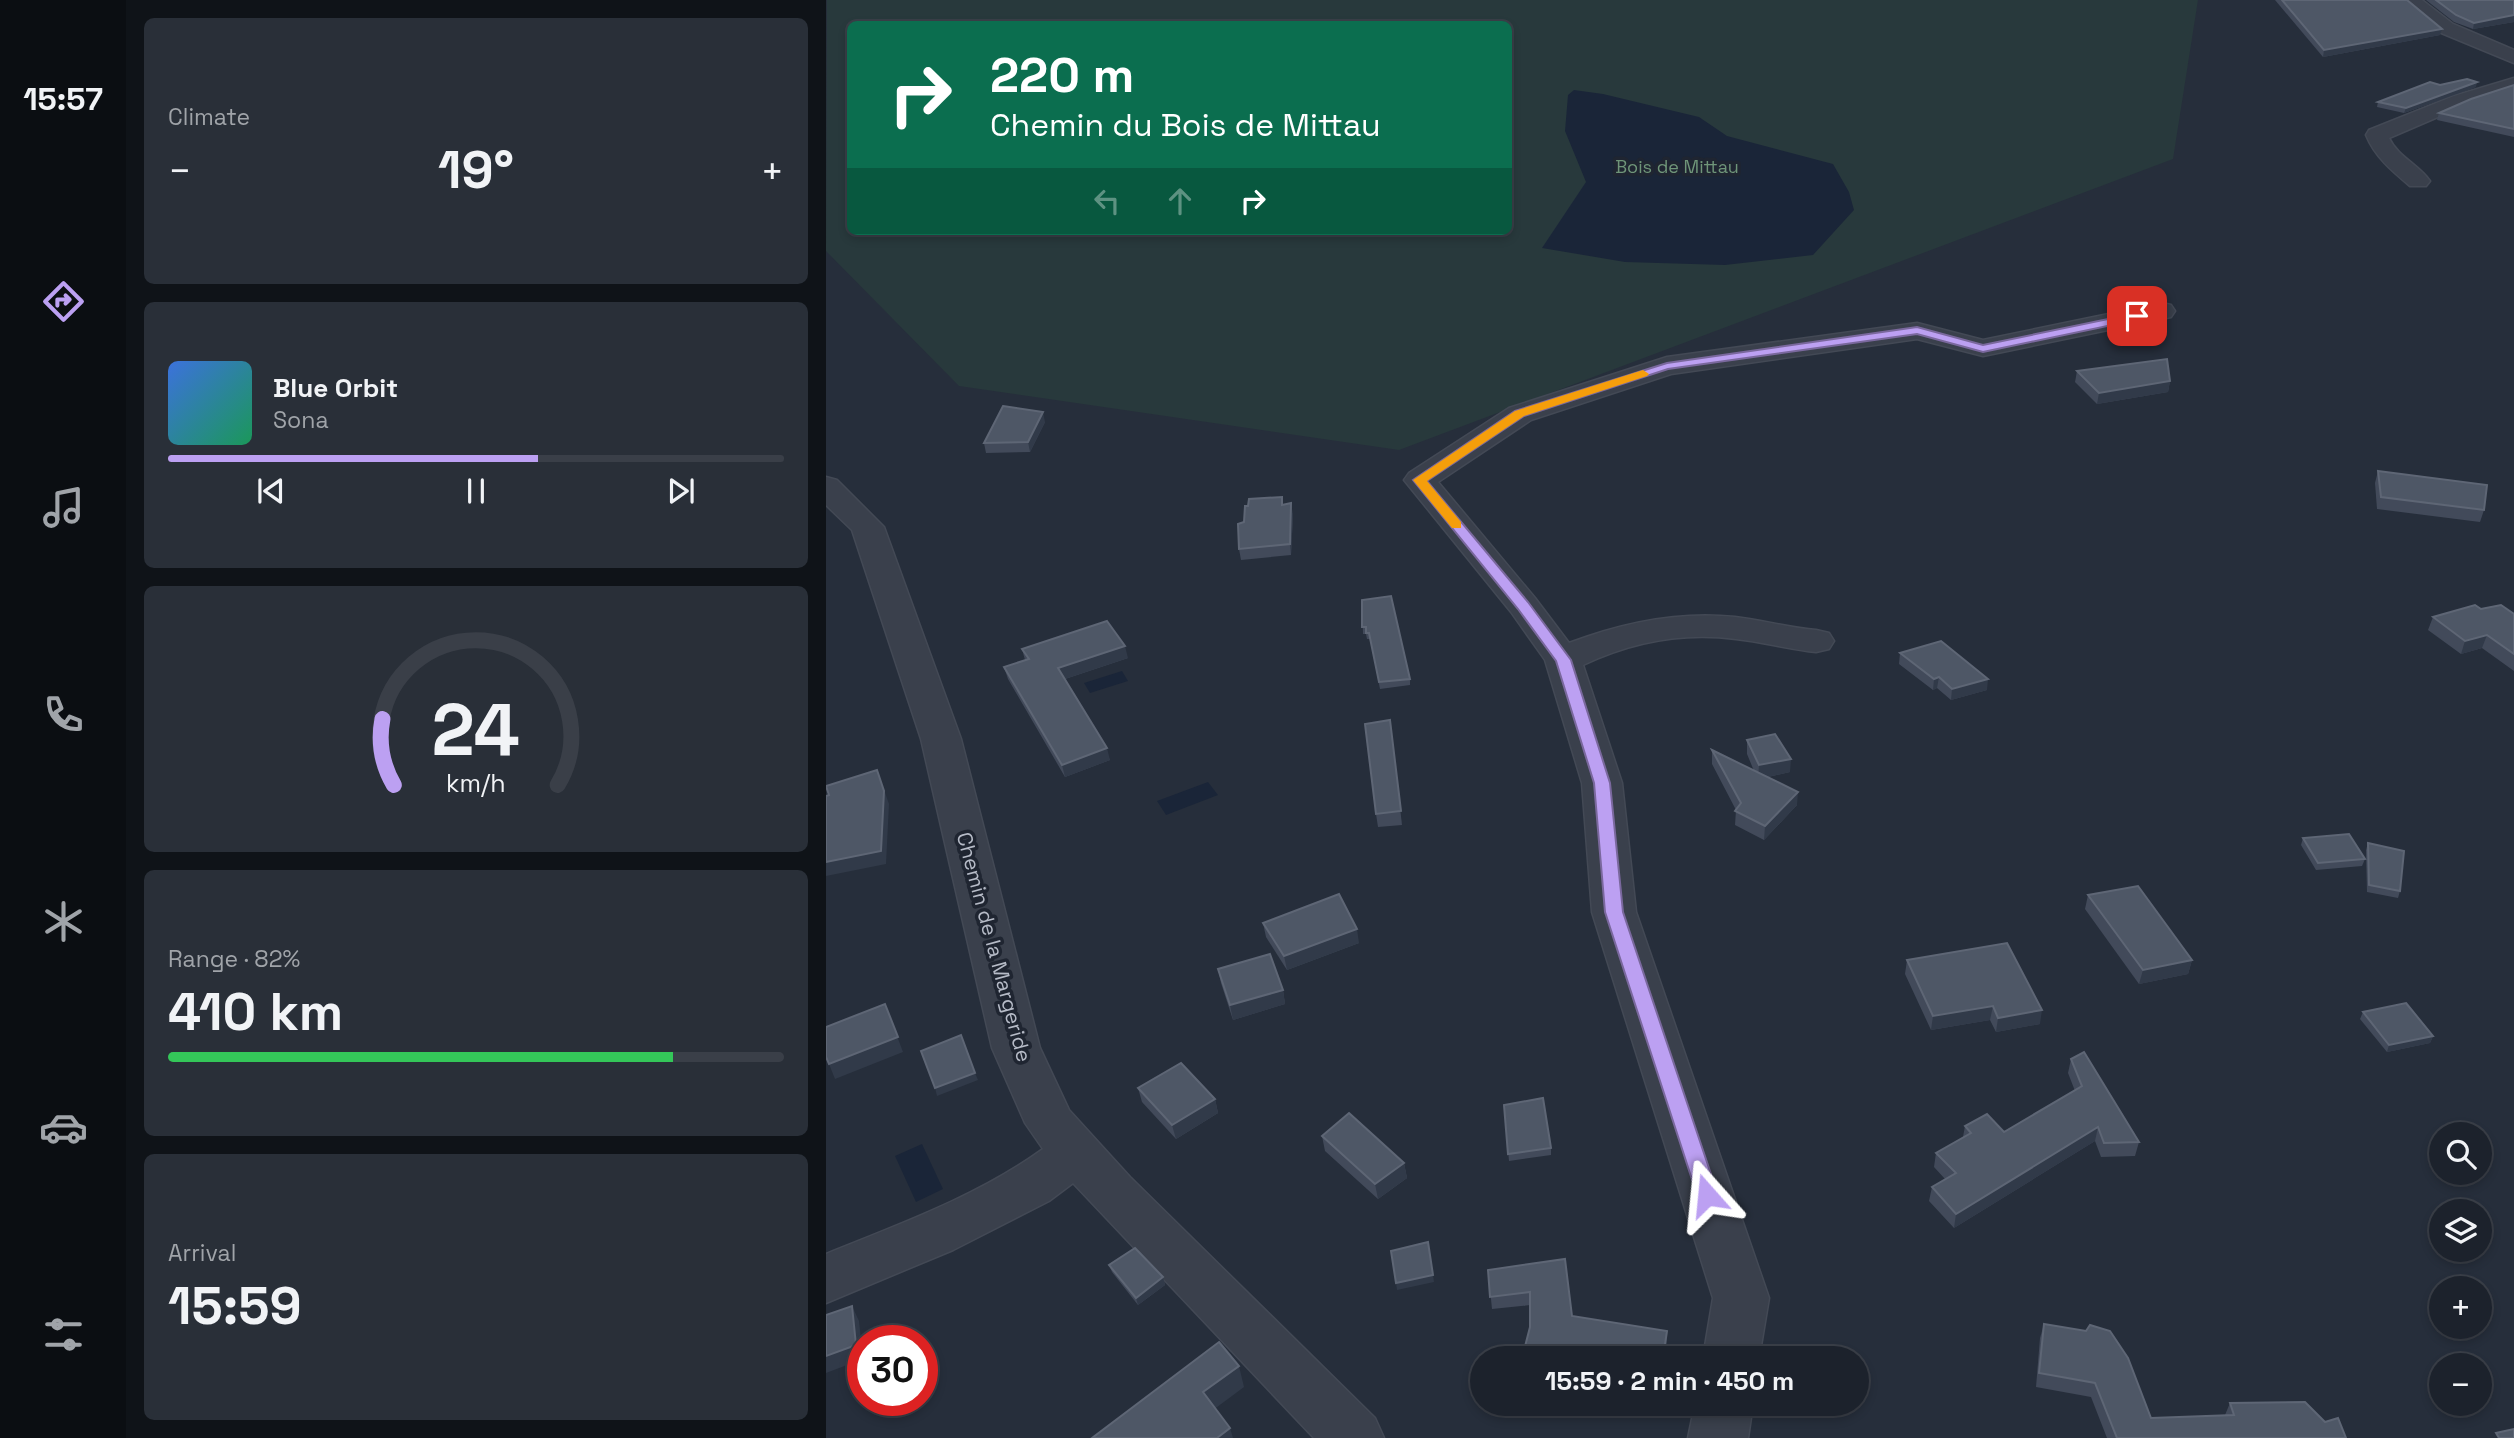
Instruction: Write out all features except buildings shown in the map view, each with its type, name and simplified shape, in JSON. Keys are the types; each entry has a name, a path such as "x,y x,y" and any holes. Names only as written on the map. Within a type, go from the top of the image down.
{"street":[{"path":"2412,0 2446,28 2514,57"},
{"path":"2418,181 2393,161 2380,144 2377,135 2461,100 2514,84"},
{"path":"1733,1346 1741,1298 1614,912 1602,783 1563,660 1523,606 1420,480 1520,414 1667,366 1917,331 1983,348 2162,311"},
{"name":"Chemin de la Margeride","path":"826,488 867,527 941,739 1016,1048 1050,1123 1112,1192 1354,1438"},
{"path":"1563,660 1589,647 1618,638 1682,627 1735,628 1781,638 1816,641"},
{"path":"826,1279 934,1234 1031,1186 1077,1152"},
{"path":"1718,1438 1722,1416"}],"green space":[{"name":"Bois de Mittau","path":"827,0 2198,0 2173,159 1399,450 959,386 826,251"}],"water":[{"path":"1574,90 1603,94 1699,117 1727,136 1833,164 1849,192 1854,210 1813,255 1725,265 1625,262 1542,248 1586,182 1565,131 1568,95"},
{"path":"1122,671 1128,681 1090,693 1084,683"},
{"path":"1208,782 1218,795 1166,815 1157,801"},
{"path":"922,1144 943,1189 916,1202 895,1156"}],"slow traffic":[{"path":"1457,525 1420,480 1520,414 1643,374"}],"route":[{"path":"1707,1195 1614,912 1602,783 1563,660 1523,606 1420,480 1520,414 1667,366 1917,331 1983,348 2137,316"}]}
